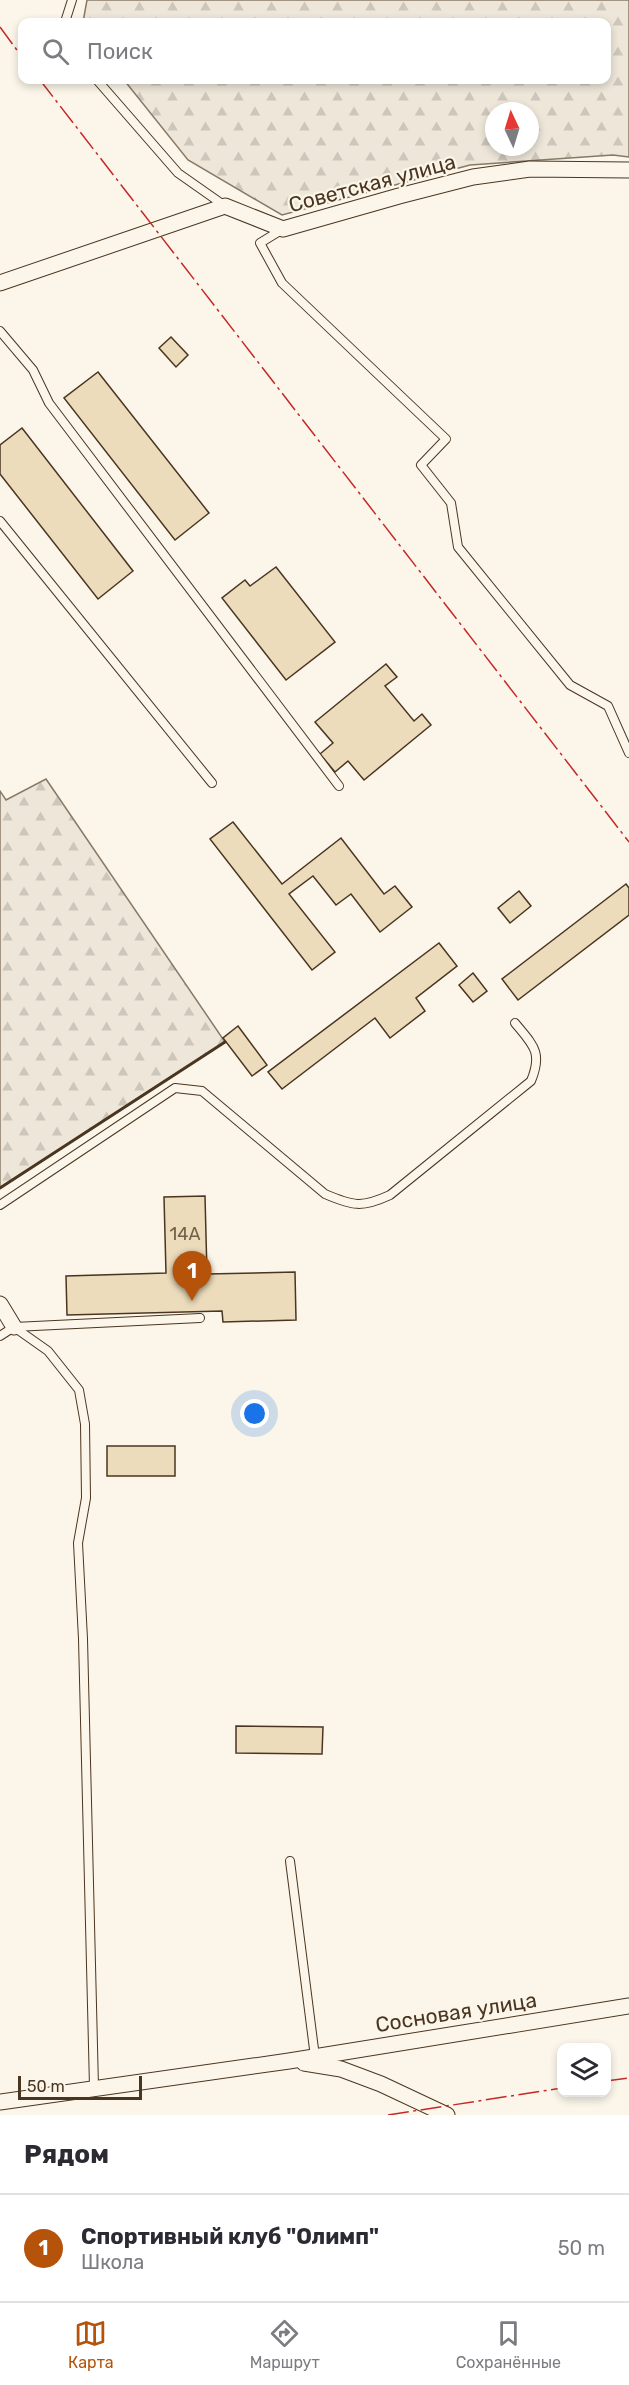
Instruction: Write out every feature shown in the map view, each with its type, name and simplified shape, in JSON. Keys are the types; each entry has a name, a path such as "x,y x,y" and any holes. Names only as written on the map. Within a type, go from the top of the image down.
{"street":[{"name":"Советская улица","path":"225,206 283,230 473,177 530,169 629,170"},
{"path":"0,283 225,206"},
{"path":"0,1304 14,1327"},
{"name":"Сосновая улица","path":"0,2102 289,2061 629,2006"},
{"name":"Сосновая улица","path":"289,2061 341,2069 381,2084 447,2115"}],"lane":[{"path":"66,18 72,0"},
{"path":"100,84 178,173 225,206"},
{"path":"283,230 260,243 282,283 446,440 421,465 452,503 458,547 570,685 608,706 629,753"},
{"path":"0,331 33,370 49,403 339,786"},
{"path":"0,520 212,783"},
{"path":"0,1205 176,1088 202,1091 325,1194 346,1203 370,1204 390,1195 531,1081 538,1065 536,1049 515,1023"},
{"path":"0,1336 14,1327 200,1318"},
{"path":"14,1327 48,1352 80,1390 85,1424 86,1498 78,1543 83,1639 93,2087"},
{"path":"290,1862 315,2056"}],"green space":[{"path":"87,0 629,0 629,157 613,155 470,165 282,215 188,160 127,84 611,84 611,18 84,18"},
{"path":"46,779 225,1042 0,1188 0,791 6,800"}],"building":[{"path":"171,337 188,355 176,367 159,348"},
{"path":"98,372 209,513 175,540 64,398"},
{"path":"22,428 133,571 98,599 0,474 0,445"},
{"path":"276,567 335,642 286,680 222,598 245,580 250,586"},
{"path":"386,664 397,677 385,686 414,721 422,714 431,725 364,780 348,761 335,772 320,754 333,743 315,722"},
{"path":"233,822 282,884 341,838 384,894 395,886 412,907 380,932 351,894 336,905 313,876 289,894 335,952 312,970 210,839"},
{"path":"626,884 629,888 629,915 518,1000 502,979"},
{"path":"519,891 531,906 510,923 498,908"},
{"path":"439,943 457,966 416,998 425,1011 390,1038 375,1018 282,1089 268,1072"},
{"path":"473,973 487,991 473,1002 459,985"},
{"path":"238,1026 267,1065 252,1076 223,1038"},
{"path":"205,1196 207,1274 295,1272 296,1320 223,1322 222,1311 67,1315 66,1276 166,1273 164,1197"},
{"path":"107,1446 175,1446 175,1476 107,1476"},
{"path":"236,1726 323,1727 322,1754 236,1753"}],"wall":[{"path":"0,1188 225,1042"}],"power":[{"path":"0,27 18,52"},
{"path":"43,84 629,842"},
{"path":"611,2080 629,2078"},
{"path":"388,2115 557,2089"}],"place":[{"name":"Спортивный клуб \"Олимп\"","path":"192,1301"}]}
